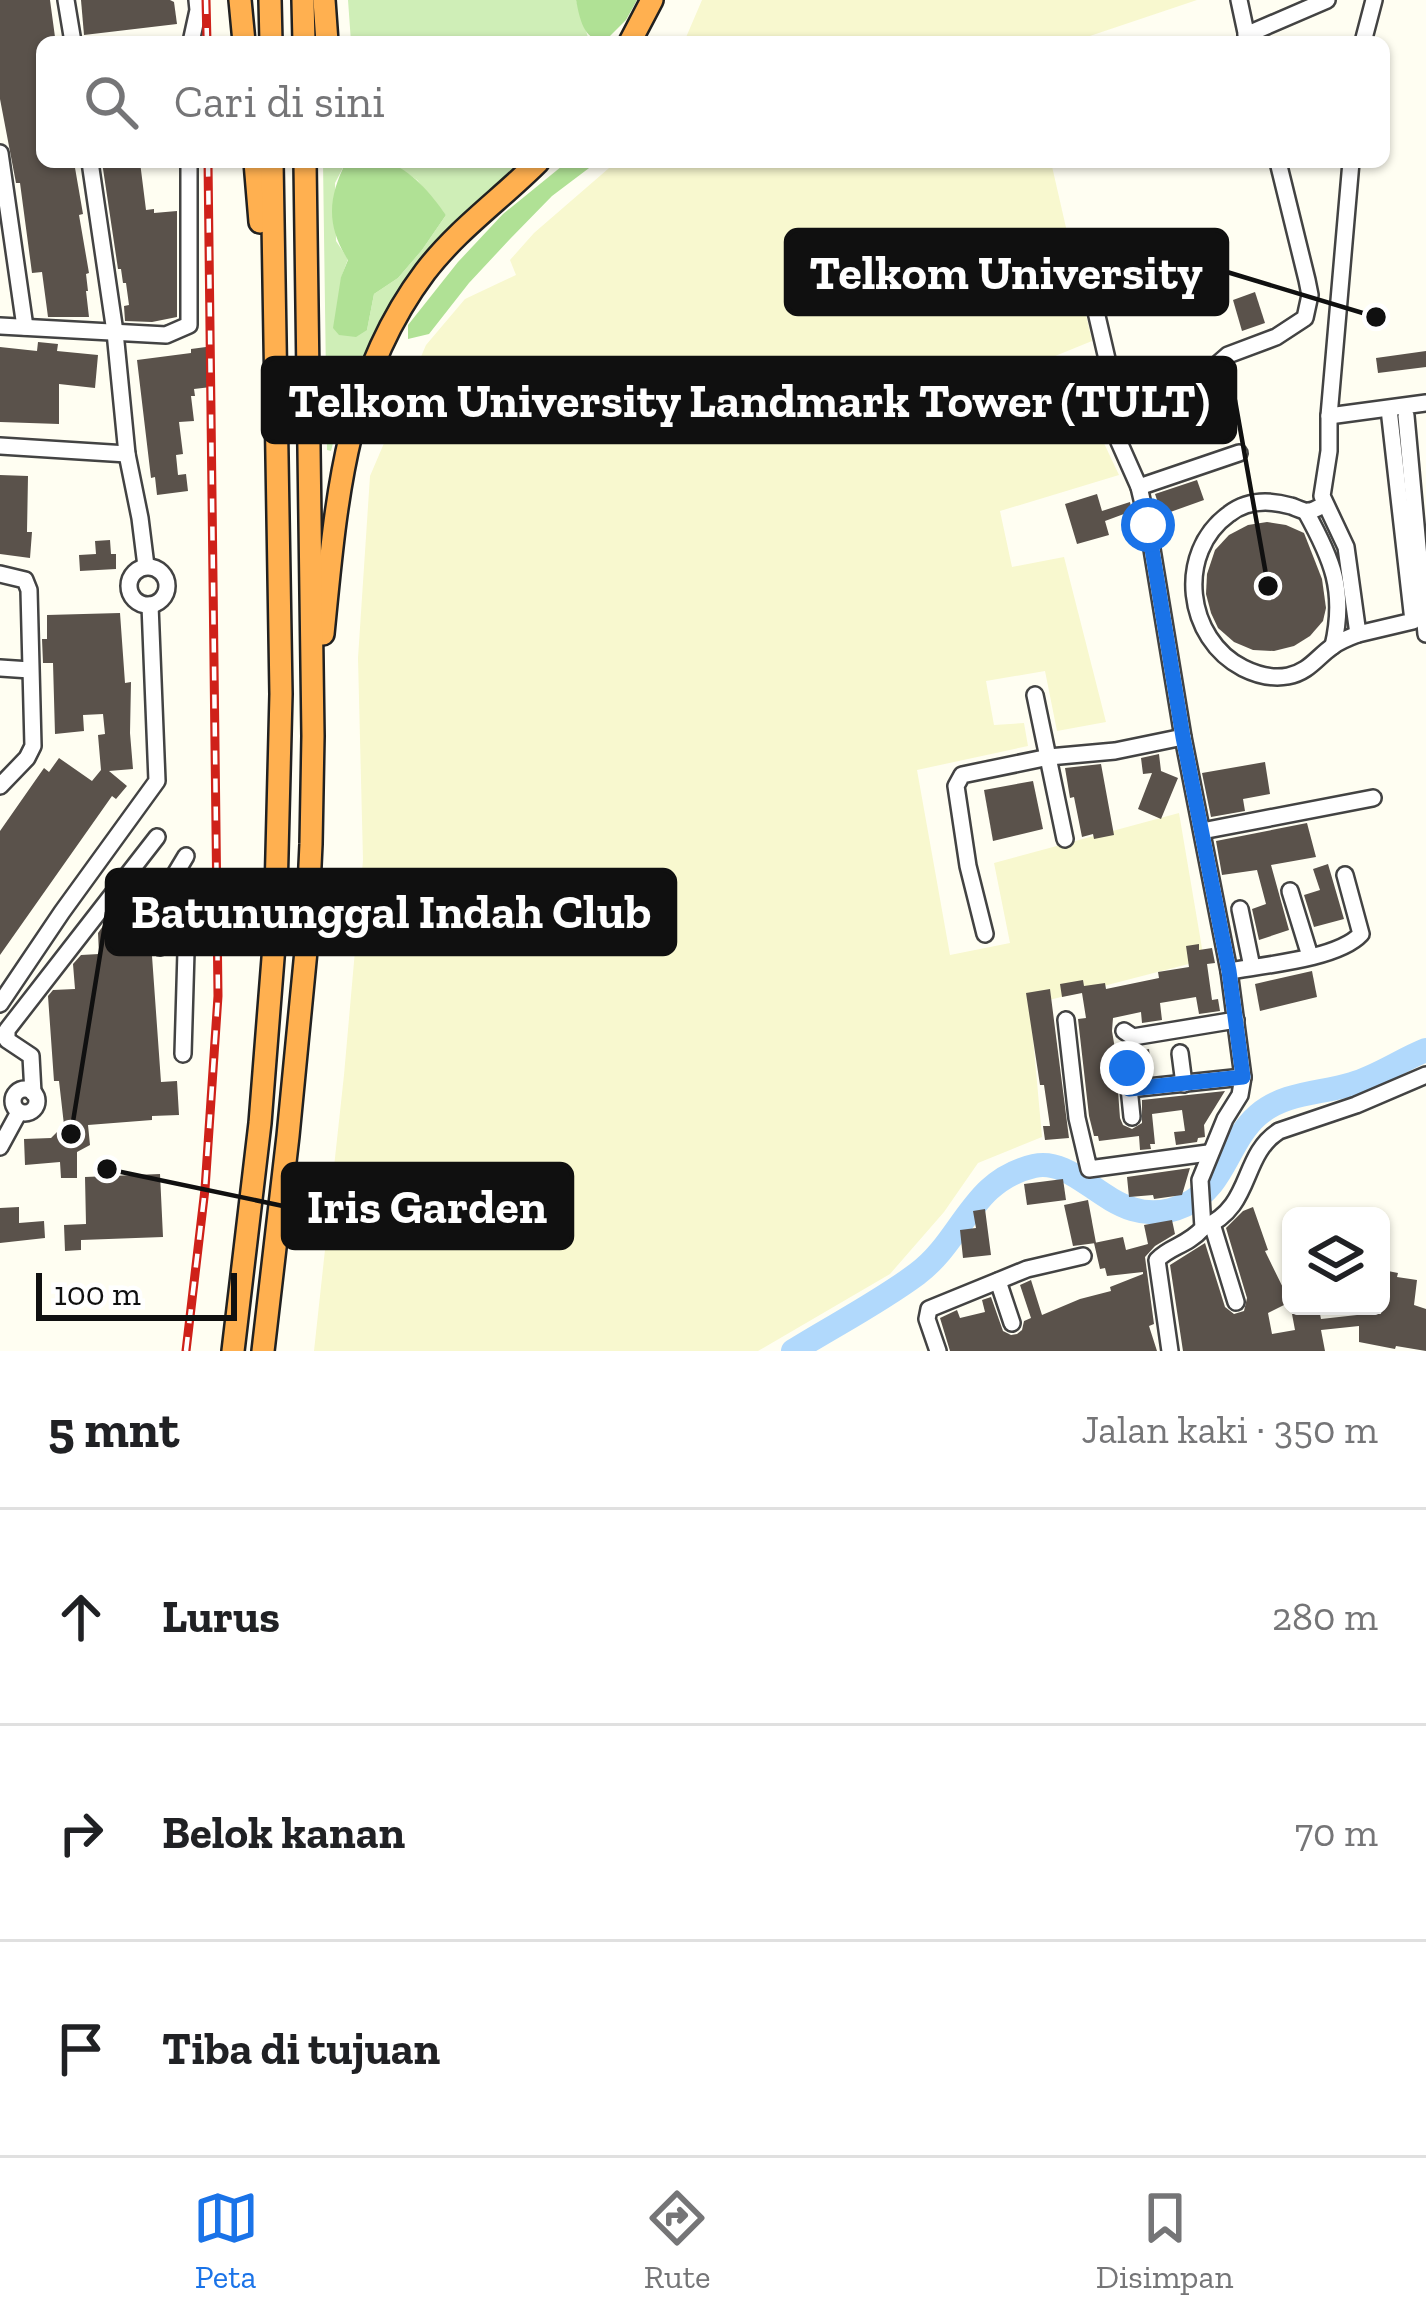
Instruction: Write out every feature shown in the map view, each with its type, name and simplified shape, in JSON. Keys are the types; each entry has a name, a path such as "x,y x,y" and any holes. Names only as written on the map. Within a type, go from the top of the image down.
{"highway":[{"path":"240,0 243,36"},
{"path":"270,0 271,36"},
{"path":"303,0 304,36"},
{"path":"324,0 327,36"},
{"path":"633,36 652,0"},
{"path":"256,168 264,267 274,318"},
{"path":"233,1351 260,1123 275,933 281,694 272,168"},
{"path":"263,1351 306,951 313,736 305,168"},
{"path":"313,736 333,531 346,446 368,376 391,322 428,268 531,168"}],"street":[{"path":"66,0 72,36"},
{"path":"192,36 196,0"},
{"path":"1239,0 1246,36"},
{"path":"1253,36 1327,0"},
{"path":"1365,36 1374,0"},
{"path":"0,153 25,327"},
{"path":"91,168 146,566"},
{"path":"0,326 166,335 189,326 189,168"},
{"path":"1236,1302 1205,1223 1199,1180 1208,1153 1240,1095 1243,1077 1229,971 1148,525 1116,424 1205,376 1228,355 1276,337 1305,318 1307,280 1279,168"},
{"path":"1350,168 1322,496 1346,547 1358,634"},
{"path":"1080,243 1120,419"},
{"path":"1329,416 1426,403"},
{"path":"1398,410 1422,546 1426,634"},
{"path":"1325,505 1306,512 1268,501 1241,506 1226,516 1199,552 1194,569 1198,616 1221,652 1256,674 1290,676 1358,634 1413,621 1398,410"},
{"path":"0,446 128,454"},
{"path":"1139,487 1239,454"},
{"path":"1306,512 1335,575 1339,610 1333,646"},
{"path":"146,566 158,569 168,584 161,601 149,605 138,602 128,587 131,575 146,566"},
{"path":"0,574 25,580 29,590 33,746 2,782"},
{"path":"0,1004 158,782 149,605"},
{"path":"0,668 30,670"},
{"path":"1035,695 1065,838"},
{"path":"985,934 956,787 962,775 1183,737"},
{"path":"1202,831 1373,798"},
{"path":"0,1148 11,1100 22,1090 33,1093 31,1057 8,1040 8,1030 157,838"},
{"path":"160,947 156,906 186,856"},
{"path":"1229,971 1351,945 1361,934 1345,875"},
{"path":"83,884 112,898 187,917 183,1054"},
{"path":"1290,891 1310,956"},
{"path":"1240,909 1252,967"},
{"path":"62,912 86,931"},
{"path":"1066,1019 1088,1169 1208,1153"},
{"path":"1124,1030 1133,1037 1235,1020"},
{"path":"1180,1053 1184,1084"},
{"path":"1127,1068 1132,1117"},
{"path":"1170,1351 1157,1260 1192,1240 1205,1223 1240,1196 1259,1147 1279,1131 1426,1075"},
{"path":"1129,1089 1243,1077"},
{"path":"938,1351 927,1319 929,1309 1028,1269 1083,1256"},
{"path":"998,1281 1012,1323"}],"green space":[{"path":"348,0 576,0 588,36 351,36"},
{"path":"576,0 637,0 610,36 592,36 581,21"},
{"path":"702,0 1197,0 1090,36 687,36"},
{"path":"323,168 343,168 335,183 336,241 348,259 341,278 367,330 374,294 398,278 446,215 417,180 399,168 525,168 377,333 331,451 327,450"},
{"path":"344,168 400,168 420,183 446,215 398,278 374,294 367,330 356,337 339,335 333,328 348,260 333,223 336,188"},
{"path":"560,168 589,168 552,196 469,283 429,334 408,339 408,325 503,214"},
{"path":"609,168 1052,168 1092,341 964,393 977,438 1083,399 1119,475 1000,511 1012,567 1064,557 1106,722 1057,731 1045,671 986,681 994,725 1024,723 1028,746 917,770 950,955 1010,943 994,863 1179,813 1204,960 1030,1005 1042,1137 978,1163 944,1212 890,1274 758,1351 314,1351 363,860 358,658 370,476 426,345 465,299 516,275 510,260"}],"building":[{"path":"0,0 50,0 55,36 36,36 36,168 75,168 89,273 89,317 48,317 42,272 32,273 20,183 16,183 0,99"},
{"path":"81,0 170,0 177,24 84,35"},
{"path":"103,168 141,168 146,210 177,211 177,317 125,321 124,306 129,305 118,269"},
{"path":"1255,292 1265,323 1242,331 1233,300"},
{"path":"38,342 58,344 57,351 98,355 95,388 59,384 59,424 0,422 0,347 37,351"},
{"path":"206,347 211,387 194,389 194,421 179,422 183,454 176,455 178,475 186,474 188,491 157,495 137,360"},
{"path":"1426,351 1426,367 1378,373 1376,358"},
{"path":"0,475 28,476 30,558 0,554"},
{"path":"1197,480 1204,500 1162,515 1155,494"},
{"path":"1097,494 1102,511 1130,502 1132,511 1105,521 1109,535 1077,544 1065,504"},
{"path":"1267,522 1304,533 1322,579 1326,608 1323,621 1310,636 1274,651 1253,650 1234,642 1218,628 1206,594 1215,550 1229,535"},
{"path":"110,540 116,569 80,571 79,555 96,554 95,541"},
{"path":"120,613 125,683 131,682 133,769 109,771 127,786 116,799 112,796 0,955 0,831 44,768 49,772 59,758 92,781 101,770 98,735 105,734 103,714 83,715 84,731 55,734 53,663 43,663 47,615"},
{"path":"1159,754 1161,771 1178,778 1161,819 1138,809 1152,773 1143,774 1141,758"},
{"path":"1265,762 1270,794 1243,799 1245,811 1211,817 1202,773"},
{"path":"1101,764 1114,835 1082,837 1065,768"},
{"path":"1033,781 1043,829 993,841 984,790"},
{"path":"1307,823 1316,857 1271,865 1289,930 1259,940 1252,909 1266,904 1257,870 1222,875 1216,841"},
{"path":"1328,864 1344,919 1314,927 1304,895 1320,890 1313,869"},
{"path":"145,921 161,1082 177,1081 179,1115 88,1125 90,1145 77,1152 77,1178 61,1178 60,1162 25,1165 24,1139 51,1138 64,1125 59,1081 54,1081 48,996 53,990 75,989 73,964 81,955 99,954 98,933 105,923"},
{"path":"1199,944 1199,950 1212,948 1215,963 1207,964 1212,1000 1218,999 1220,1011 1199,1014 1196,997 1160,1003 1162,1020 1142,1023 1141,1012 1113,1018 1112,1031 1116,1055 1149,1049 1151,1064 1139,1067 1127,1056 1116,1064 1123,1125 1132,1129 1142,1123 1142,1100 1225,1091 1204,1125 1205,1137 1176,1145 1174,1132 1185,1131 1182,1110 1152,1114 1155,1144 1150,1144 1151,1149 1140,1150 1139,1136 1099,1141 1089,1116 1078,1019 1086,1018 1082,993 1062,997 1060,984 1083,980 1084,986 1105,983 1106,989 1159,978 1158,972 1189,967 1186,946"},
{"path":"1312,971 1317,997 1260,1011 1255,984"},
{"path":"1050,989 1069,1138 1045,1140 1043,1126 1050,1126 1026,993"},
{"path":"1190,1168 1182,1195 1129,1197 1127,1177"},
{"path":"160,1174 163,1237 81,1240 81,1250 65,1251 64,1225 86,1224 85,1177"},
{"path":"1063,1179 1066,1200 1027,1205 1024,1184"},
{"path":"1088,1200 1096,1243 1073,1246 1064,1205"},
{"path":"19,1207 19,1223 44,1221 45,1238 0,1243 0,1208"},
{"path":"1253,1207 1265,1251 1282,1286 1282,1306 1268,1313 1272,1334 1295,1330 1292,1315 1320,1315 1321,1319 1390,1315 1390,1271 1417,1280 1414,1305 1426,1309 1426,1351 1359,1342 1359,1326 1321,1330 1325,1351 1183,1351 1170,1265 1205,1243 1225,1307 1234,1314 1244,1311 1247,1298 1226,1228"},
{"path":"985,1209 991,1255 963,1258 960,1230 976,1228 973,1211"},
{"path":"1172,1220 1175,1234 1145,1257 1154,1324 1149,1326 1157,1351 950,1351 940,1318 957,1310 960,1318 985,1312 982,1300 991,1297 1003,1331 1017,1334 1031,1318 1020,1285 1031,1280 1042,1315 1111,1291 1110,1287 1143,1272 1107,1276 1105,1268 1100,1269 1094,1243 1123,1237 1126,1250 1148,1244 1144,1225"}],"waterway":[{"path":"793,1351 917,1274 946,1245 981,1197 1013,1173 1052,1166 1139,1211 1160,1212 1185,1205 1209,1187 1239,1138 1268,1107 1361,1081 1426,1050"}],"railway":[{"path":"206,0 207,36"},
{"path":"186,1351 205,1189 218,996 208,168"}],"place":[{"name":"Telkom University","path":"1376,317"},
{"name":"Telkom University Landmark Tower (TULT)","path":"1268,586"},
{"name":"Batununggal Indah Club","path":"71,1134"},
{"name":"Iris Garden","path":"107,1169"}],"route":[{"path":"1127,1068 1129,1089 1243,1077 1229,971 1148,525"}]}
